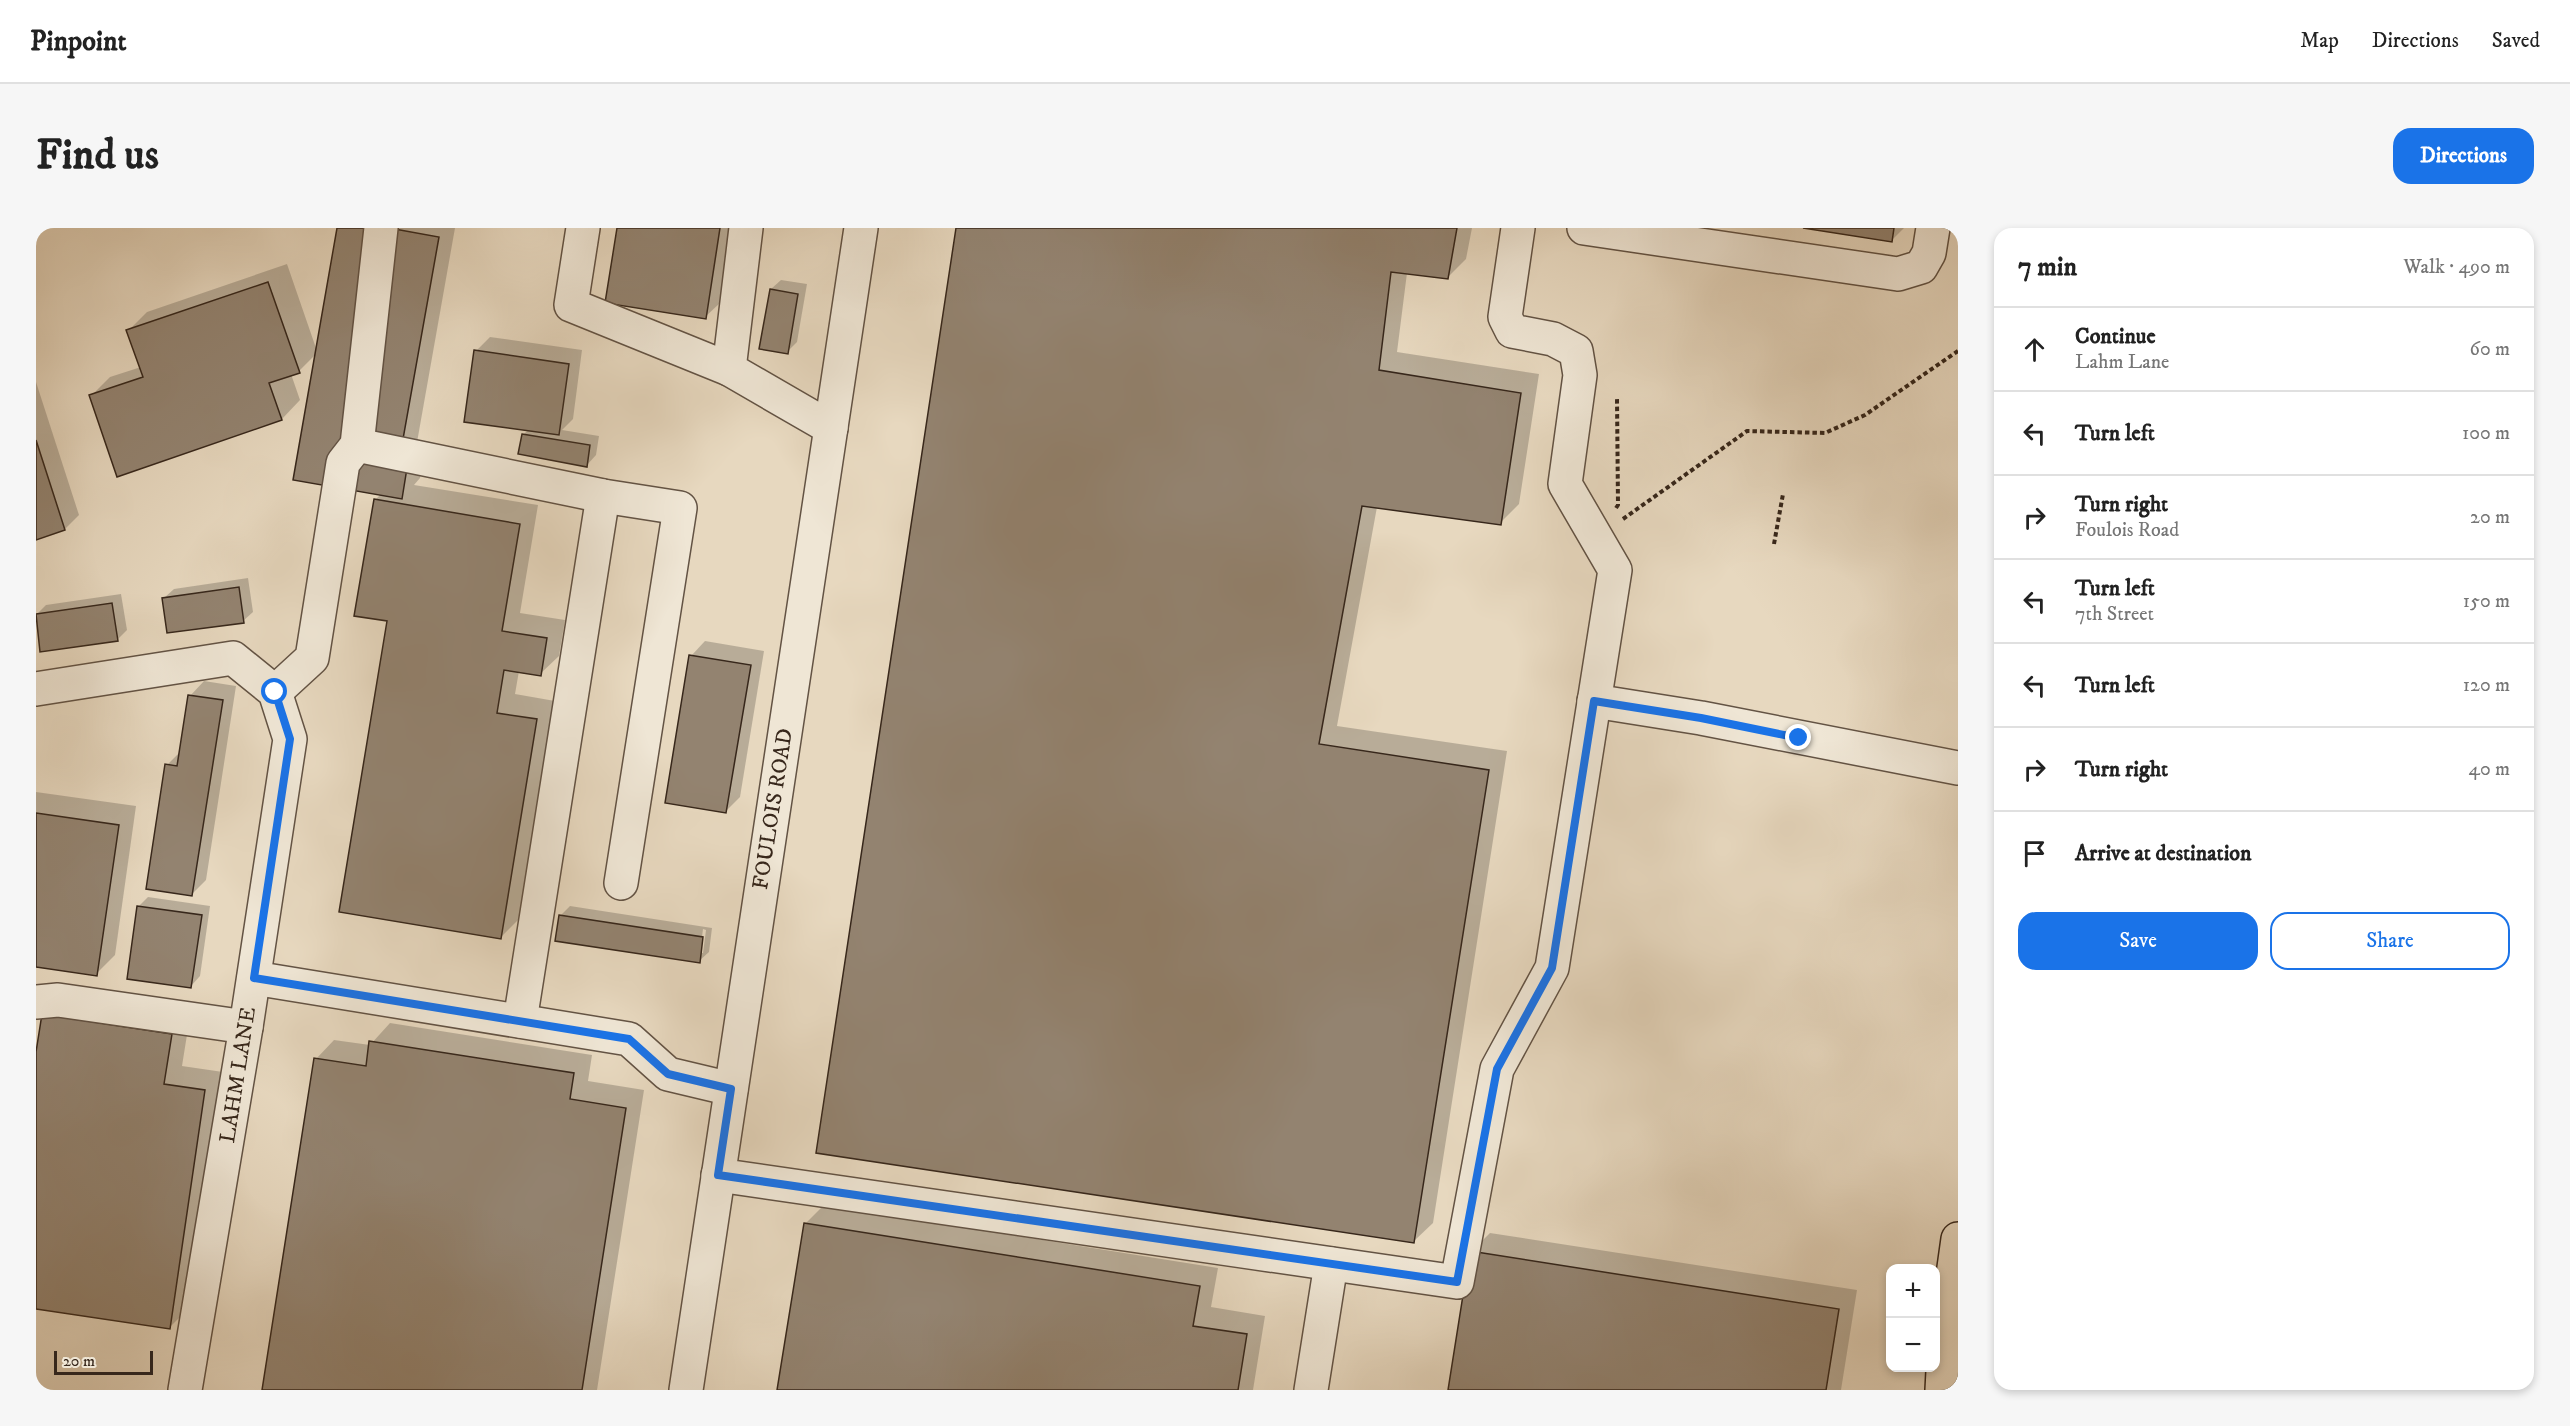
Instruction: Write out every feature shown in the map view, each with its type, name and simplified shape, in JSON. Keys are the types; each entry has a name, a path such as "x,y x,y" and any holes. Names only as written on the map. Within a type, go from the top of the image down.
{"main road":[{"path":"1942,1390 1945,1332 1958,1239"}],"street":[{"path":"36,689 232,658 275,692 312,658 343,463 357,445 381,228"},
{"path":"583,228 571,305 729,369 831,428"},
{"path":"729,369 746,228"},
{"name":"FOULOIS ROAD","path":"686,1390 861,228"},
{"path":"718,1175 1457,1282 1497,1069 1552,968 1615,570 1565,484 1580,375 1576,351 1552,339 1512,331 1505,317 1518,228"},
{"path":"1584,228 1898,274 1921,267 1929,253 1933,228"},
{"path":"357,445 603,496 680,508 621,883"},
{"path":"520,1021 603,496"},
{"name":"LAHM LANE","path":"185,1390 254,978 290,739 275,692"},
{"path":"1594,701 1701,718 1958,768"},
{"path":"254,978 629,1039 668,1074 731,1089"},
{"path":"36,1002 58,1000 246,1027"},
{"path":"1311,1390 1331,1264"}],"path":[{"path":"1623,519 1747,431 1826,433 1865,415 1958,351"},
{"path":"1613,513 1618,504 1617,399"},
{"path":"1774,544 1784,494"}],"building":[{"path":"337,228 389,228 439,237 398,467 407,468 402,499 293,480"},
{"path":"617,228 720,228 706,319 605,303"},
{"path":"956,228 1457,228 1448,279 1391,272 1379,370 1521,393 1501,525 1362,506 1319,744 1489,770 1414,1243 816,1153"},
{"path":"1803,228 1894,228 1892,242"},
{"path":"268,282 300,373 269,383 282,420 117,477 89,395 143,377 126,330"},
{"path":"770,289 798,294 788,354 759,349"},
{"path":"474,350 569,364 559,435 464,422"},
{"path":"522,434 590,445 587,467 518,454"},
{"path":"36,440 65,530 36,540"},
{"path":"374,499 520,524 502,631 547,638 541,676 504,670 497,713 537,719 501,939 339,912 387,621 354,616"},
{"path":"239,587 244,623 167,633 162,598"},
{"path":"112,603 118,641 40,652 36,614"},
{"path":"689,655 751,665 726,813 665,803"},
{"path":"188,695 223,700 192,896 146,889 165,764 177,766"},
{"path":"36,813 119,825 97,976 36,967"},
{"path":"137,906 202,915 191,988 127,979"},
{"path":"559,915 703,937 700,963 555,941"},
{"path":"42,1014 172,1034 164,1084 205,1090 170,1329 36,1309 36,1052"},
{"path":"369,1041 574,1073 570,1099 626,1108 582,1390 262,1390 314,1058 366,1066"},
{"path":"804,1223 1200,1286 1193,1326 1247,1334 1238,1390 777,1390"},
{"path":"1470,1251 1839,1309 1826,1390 1448,1390"}],"route":[{"path":"275,692 290,739 254,978 629,1039 668,1074 731,1089 718,1175 1457,1282 1497,1069 1552,968 1594,701 1701,718 1799,738"}]}
